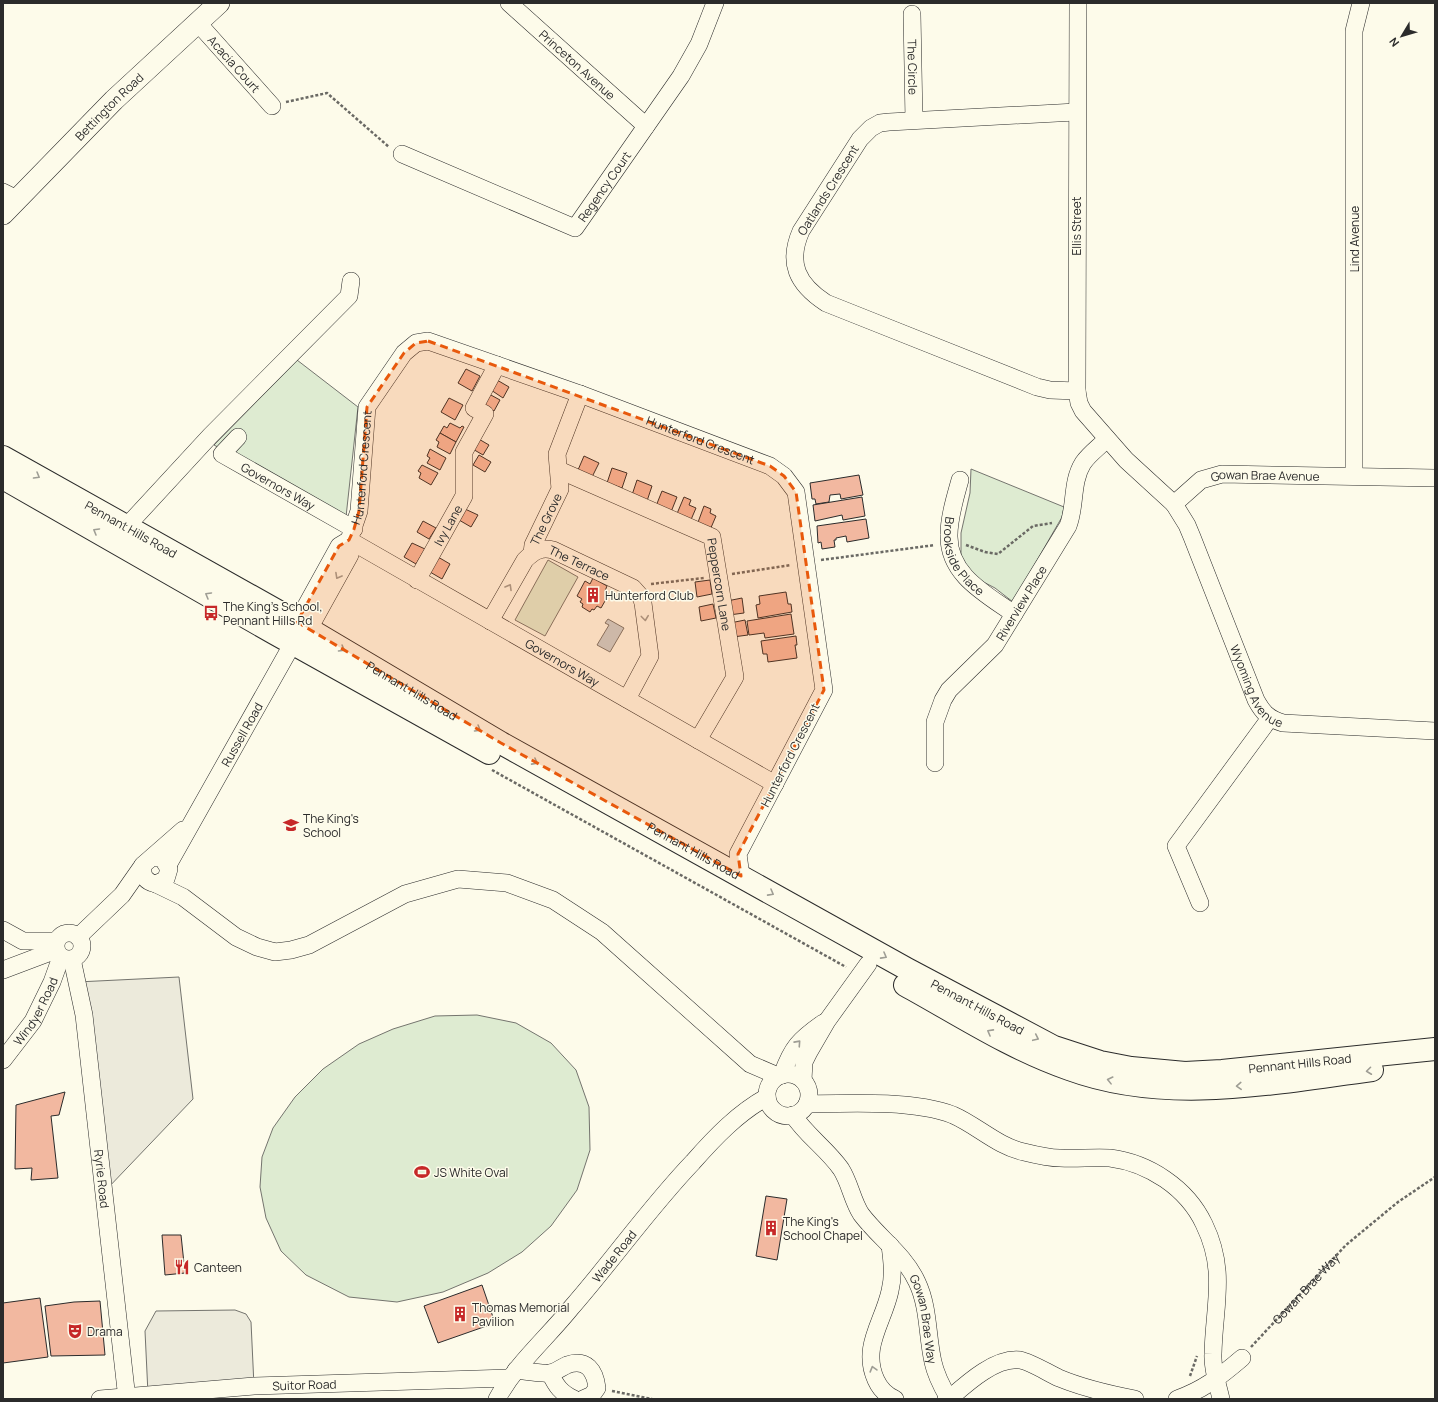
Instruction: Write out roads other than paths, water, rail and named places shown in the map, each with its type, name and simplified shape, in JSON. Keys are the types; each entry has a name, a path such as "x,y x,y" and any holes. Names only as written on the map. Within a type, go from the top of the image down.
{"highway":[{"name":"Pennant Hills Road","path":"3,456 126,526 865,969 1033,1055 1070,1070 1139,1086 1167,1089 1247,1086 1435,1062"},
{"name":"Pennant Hills Road","path":"3,478 300,631 1027,1034 1054,1047 1100,1062 1156,1072 1185,1073 1222,1072 1435,1048"}],"main road":[{"name":"Bettington Road","path":"8,202 114,100 219,3"}],"street":[{"name":"Princeton Avenue","path":"509,3 646,126"},
{"name":"Regency Court","path":"402,154 575,228 681,76 699,44 716,3"},
{"name":"Ellis Street","path":"1078,3 1076,112 1077,391 1080,407 1107,439"},
{"path":"1352,3 1354,31"},
{"name":"Lind Avenue","path":"1354,475 1354,31 1361,3"},
{"name":"The Circle","path":"912,14 914,120"},
{"name":"Acacia Court","path":"198,22 272,106"},
{"name":"Oatlands Crescent","path":"1076,112 880,123 871,128 860,139 802,231 796,244 794,257 796,269 801,280 808,289 826,302 1036,388 1077,391"},
{"path":"126,526 210,436 349,296 351,281"},
{"name":"Hunterford Crescent","path":"300,631 339,546 351,535 359,510 367,407 404,353 416,343 428,341 580,394 770,466 784,476 796,492 824,690 738,854 741,876"},
{"name":"Ivy Lane","path":"418,580 464,496 464,452 485,414 474,408 497,366"},
{"name":"The Grove","path":"532,553 533,545 560,489 557,454 580,394"},
{"name":"Governors Way","path":"238,437 222,454 351,535 418,580 775,784"},
{"path":"1107,439 1143,478 1174,504"},
{"name":"Riverview Place","path":"935,763 935,722 948,690 990,651 1014,614 1068,526 1072,515 1074,489 1079,470 1084,462 1107,439"},
{"name":"Peppercorn Lane","path":"559,470 712,537 735,677 698,740"},
{"name":"Gowan Brae Avenue","path":"1174,504 1201,480 1217,474 1354,475 1435,478"},
{"name":"Brookside Place","path":"960,480 948,534 949,544 957,567 970,583 1014,614"},
{"name":"Wyoming Avenue","path":"1174,504 1192,537 1256,700 1270,718 1291,724 1435,731"},
{"name":"The Terrace","path":"490,621 520,568 532,553 540,549 553,550 633,588 641,597 643,603 650,656 628,699"},
{"name":"Russell Road","path":"156,871 173,837 190,825 300,631"},
{"path":"1200,903 1176,846 1270,718"},
{"path":"78,937 122,895 156,871 183,897 236,937 257,947 275,952 291,950 309,944 405,894 458,879 508,883 553,900 602,932 750,1064 780,1076 793,1074 804,1082 850,1103"},
{"path":"3,930 23,941 61,952 77,956 82,949 81,940 75,934 62,934 61,952"},
{"path":"3,970 61,952"},
{"name":"Windyer Road","path":"3,1060 33,1021 52,982 61,952"},
{"name":"Ryrie Road","path":"61,952 84,1015 127,1398"},
{"path":"736,1118 786,1114 803,1109 807,1104 809,1094 804,1082 804,1062 827,1021 865,969"},
{"path":"767,1096 770,1084 780,1076 790,1052 805,1036 827,1021"},
{"path":"750,1064 771,1106 786,1114"},
{"name":"Wade Road","path":"497,1399 512,1374 572,1308 663,1193 724,1128 767,1096"},
{"path":"807,1104 850,1103 937,1110 960,1119 1005,1146 1022,1152 1058,1158 1110,1158 1139,1165 1159,1174 1192,1204 1204,1222 1212,1242 1218,1266 1212,1356 1216,1380 1222,1399"},
{"name":"Gowan Brae Way","path":"786,1114 833,1158 843,1171 861,1213 910,1268 918,1284 927,1320 933,1363 940,1385 949,1399"},
{"name":"Gowan Brae Way","path":"890,1245 893,1269 890,1293 870,1351 871,1368 879,1386 888,1396 895,1399"},
{"path":"1177,1399 1192,1394 1216,1380 1242,1358"},
{"path":"946,1399 949,1399 977,1375 999,1364 1020,1360 1060,1378 1100,1392 1135,1399"},
{"path":"574,1399 562,1394 555,1385 550,1373 569,1364 583,1364 591,1368 596,1378 597,1388 592,1395 583,1399"},
{"name":"Suitor Road","path":"100,1399 255,1393 512,1374 550,1373"}],"place":[{"name":"Hunterford Club","path":"593,595"},
{"name":"The King's School, Pennant Hills Rd","path":"211,613"},
{"name":"The King's School","path":"291,825"},
{"name":"JS White Oval","path":"422,1172"},
{"name":"The King's School Chapel","path":"771,1228"},
{"name":"Canteen","path":"182,1267"},
{"name":"Thomas Memorial Pavilion","path":"460,1314"},
{"name":"Drama","path":"75,1331"}]}
